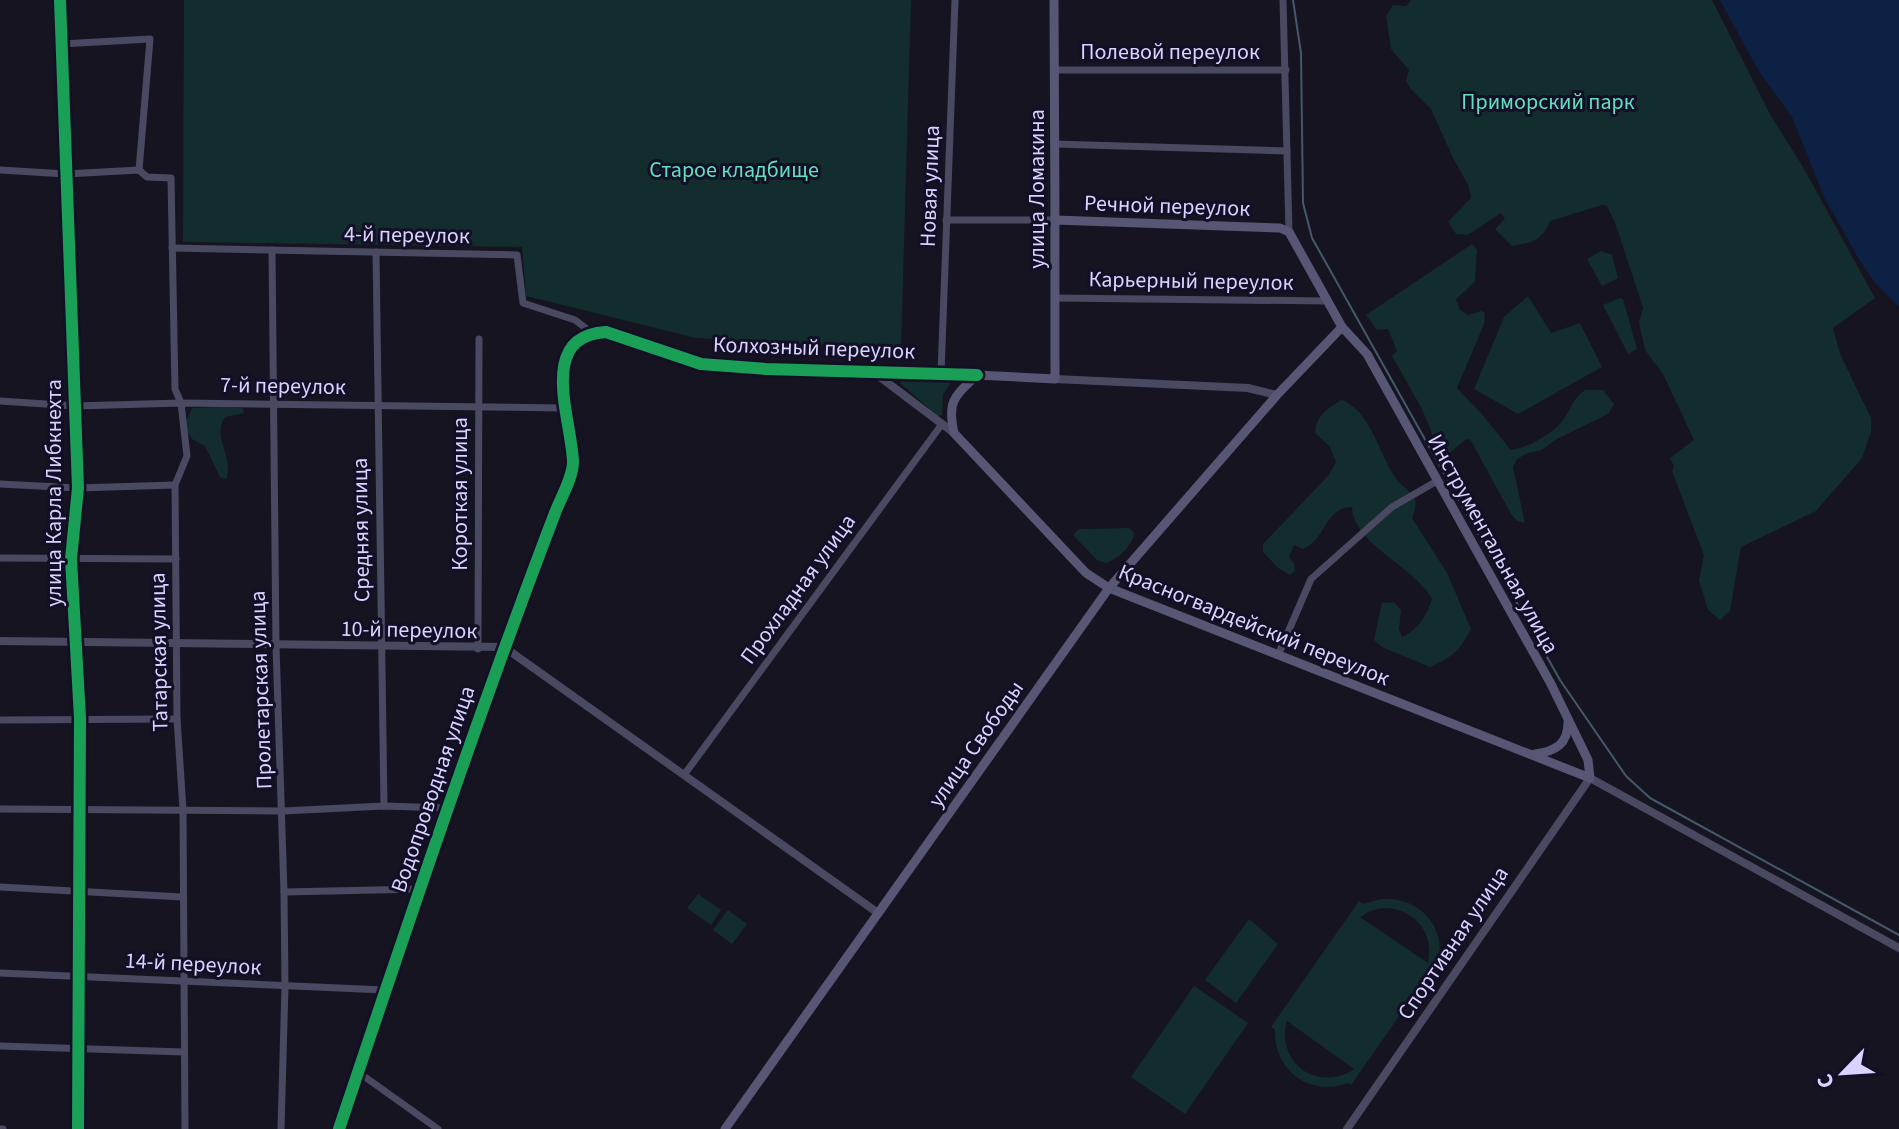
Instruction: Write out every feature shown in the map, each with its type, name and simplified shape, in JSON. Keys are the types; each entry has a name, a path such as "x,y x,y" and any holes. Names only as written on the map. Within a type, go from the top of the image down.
{"main road":[{"name":"улица Ломакина","path":"1054,0 1055,379"},
{"name":"Речной переулок","path":"1055,220 1280,228 1289,232"},
{"name":"Инструментальная улица","path":"1289,232 1342,327 1367,354 1568,718 1588,760 1590,778"},
{"name":"улица Свободы","path":"725,1129 1109,588 1277,395 1342,327"},
{"name":"Колхозный переулок","path":"977,375 1055,379"},
{"path":"954,433 949,412 957,394 977,375"},
{"name":"Красногвардейский переулок","path":"954,433 1086,573 1109,588 1590,778"},
{"path":"1532,755 1562,745 1568,734 1568,718"}],"street":[{"name":"улица Карла Либкнехта","path":"60,0 78,488 71,559 80,718 78,1129"},
{"name":"Новая улица","path":"941,373 955,0"},
{"name":"Инструментальная улица","path":"1283,0 1289,232"},
{"path":"0,170 66,174 139,170 150,39 61,44"},
{"name":"Полевой переулок","path":"1054,70 1286,70"},
{"path":"1054,144 1287,151"},
{"name":"Татарская улица","path":"139,170 147,177 171,178 175,389 181,403 187,456 175,485 177,719 183,809 185,1129"},
{"name":"Речной переулок","path":"946,220 1055,220"},
{"name":"4-й переулок","path":"172,248 517,255 523,303 575,320 592,333"},
{"name":"Пролетарская улица","path":"272,250 276,646 283,811 285,986 281,1129"},
{"name":"Средняя улица","path":"376,252 384,806"},
{"name":"Карьерный переулок","path":"1055,298 1327,301"},
{"name":"Колхозный переулок","path":"592,333 606,332 701,364 876,374 977,375"},
{"path":"565,408 563,363 571,348 592,333"},
{"name":"Короткая улица","path":"478,649 479,339"},
{"name":"Красногвардейский переулок","path":"876,374 954,433"},
{"name":"Колхозный переулок","path":"1055,379 1248,388 1277,395"},
{"name":"7-й переулок","path":"0,401 75,406 181,403 565,408"},
{"name":"Водопроводная улица","path":"339,1129 384,990 504,647 573,465 565,408"},
{"name":"Прохладная улица","path":"684,775 942,424"},
{"path":"1279,653 1311,579 1392,507 1437,481"},
{"path":"0,484 78,488 175,485"},
{"path":"0,558 176,559"},
{"name":"10-й переулок","path":"0,641 504,647 878,913"},
{"path":"0,720 177,719"},
{"path":"1590,778 1899,948"},
{"name":"Спортивная улица","path":"1347,1129 1590,778"},
{"path":"0,809 283,811 384,806 448,808"},
{"path":"0,887 182,897"},
{"path":"284,892 421,889"},
{"name":"14-й переулок","path":"0,973 384,990"},
{"path":"0,1046 183,1052"},
{"path":"358,1072 438,1129"}],"green space":[{"name":"Старое кладбище","path":"184,0 911,0 901,349 696,338 526,296 522,247 183,242"},
{"name":"Приморский парк","path":"1411,0 1712,0 1771,116 1803,167 1875,298 1833,328 1840,354 1871,418 1871,432 1862,458 1816,511 1741,547 1730,611 1720,620 1708,610 1699,580 1704,555 1672,471 1674,466 1670,458 1694,440 1663,374 1645,350 1639,322 1643,308 1607,206 1550,221 1540,236 1519,245 1512,246 1495,229 1505,219 1501,213 1468,235 1456,234 1448,222 1471,198 1468,185 1431,109 1406,81 1409,70 1391,49 1386,16 1393,5 1406,6"},
{"path":"1472,244 1477,250 1475,282 1456,299 1460,310 1468,315 1481,311 1485,313 1484,324 1457,388 1511,450 1549,433 1585,390 1603,390 1614,404 1608,414 1555,440 1542,450 1517,459 1513,467 1525,523 1517,521 1511,514 1470,439 1446,456 1441,456 1422,409 1392,356 1397,351 1388,329 1377,330 1366,315"},
{"path":"1601,251 1612,255 1618,278 1602,286 1587,259"},
{"path":"1528,296 1551,333 1580,323 1602,367 1518,414 1474,389 1504,317"},
{"path":"1623,299 1637,349 1628,354 1603,305"},
{"path":"904,376 954,379 943,394 942,415 938,416 900,383"},
{"path":"1342,400 1367,423 1395,477 1414,498 1412,518 1447,573 1471,629 1455,652 1430,667 1382,647 1374,640 1382,603 1394,602 1401,610 1399,629 1402,637 1421,621 1432,599 1412,576 1362,532 1352,507 1336,512 1310,545 1303,549 1294,545 1289,557 1295,571 1290,575 1278,568 1263,552 1263,544 1328,476 1336,462 1330,447 1315,433 1323,413"},
{"path":"192,408 243,408 244,413 225,417 221,425 228,463 226,479 220,477 205,446 192,439 187,431 187,419"},
{"path":"1129,528 1134,533 1128,547 1106,563 1097,560 1073,535 1079,529"},
{"path":"698,894 721,910 711,925 687,908"},
{"path":"1394,899 1416,907 1433,923 1440,946 1439,959 1351,1085 1320,1086 1308,1083 1297,1077 1281,1058 1275,1030 1271,1027 1359,901 1363,904","holes":["1382,908 1403,912 1419,924 1428,941 1428,963 1360,917","1287,1021 1354,1069 1341,1076 1327,1078 1303,1070 1287,1050"]},
{"path":"728,910 747,924 732,944 713,930"},
{"path":"1249,919 1278,944 1236,1003 1205,980"},
{"path":"1194,986 1248,1023 1185,1114 1131,1077"}],"water":[{"path":"1720,0 1899,0 1899,307 1875,283 1860,261 1825,199 1792,117 1758,70"}],"tram line":[{"path":"1293,0 1301,53 1303,203 1312,238 1560,680 1626,776 1650,798 1899,935"}],"cycle path":[{"path":"60,0 78,488 71,559 80,718 78,1129"},
{"path":"339,1129 471,743 571,475 573,462 563,383 571,348 584,337 606,332 701,364 766,369 977,375"}]}
